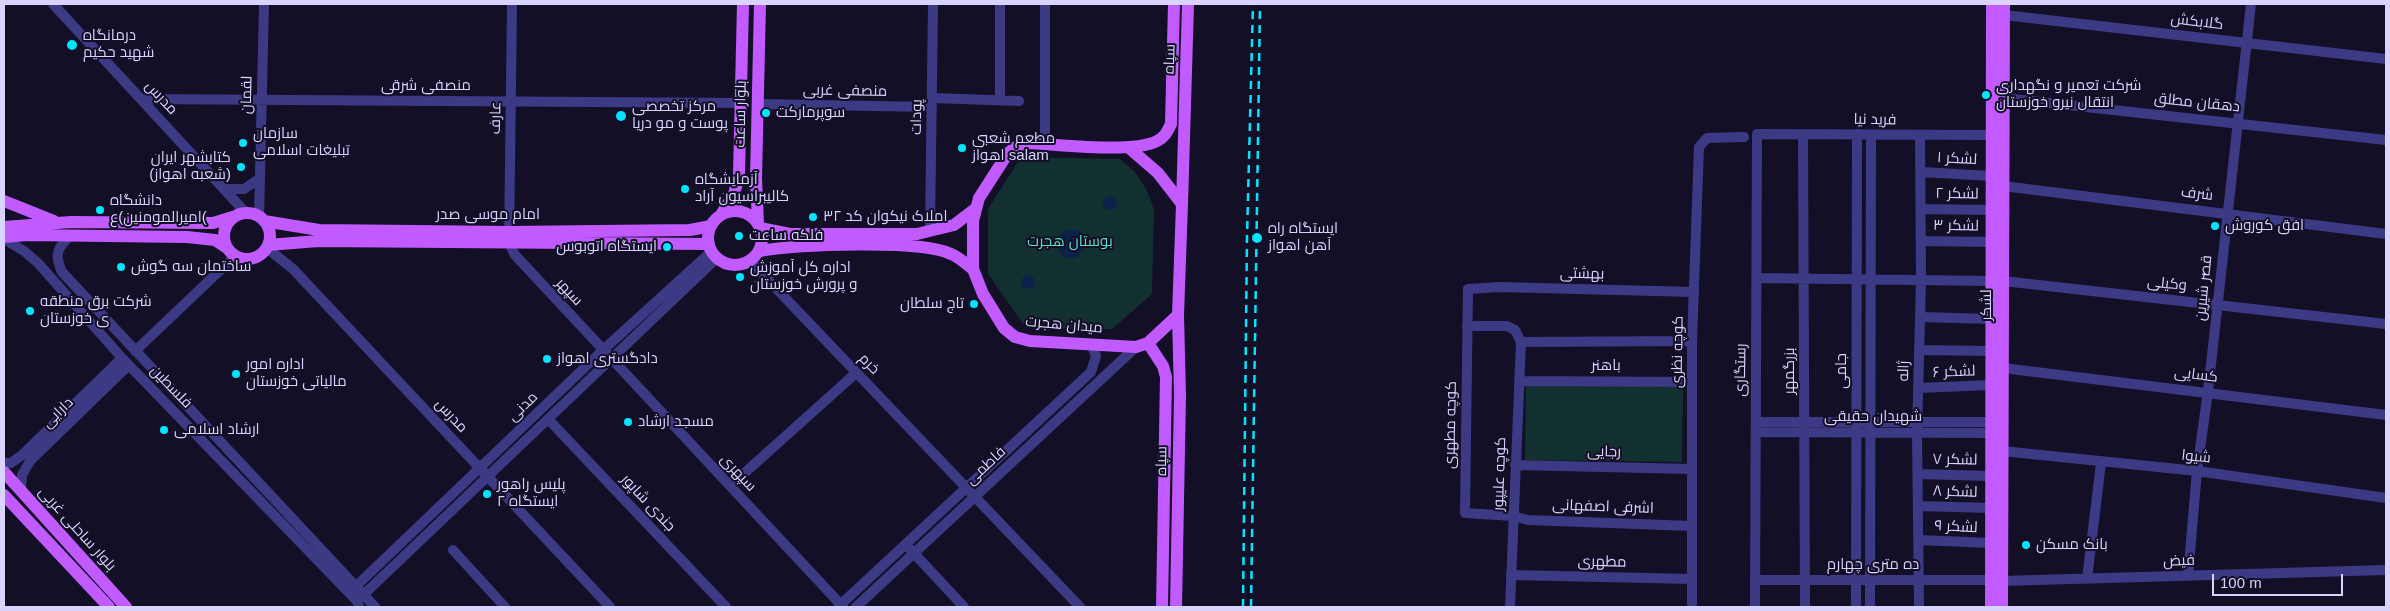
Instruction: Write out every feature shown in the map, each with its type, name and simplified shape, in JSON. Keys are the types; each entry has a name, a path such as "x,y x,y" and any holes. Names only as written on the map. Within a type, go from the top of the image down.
{"main road":[{"name":"بلوار ساعت","path":"721,216 734,194 739,175 743,4"},
{"name":"بلوار ساعت","path":"759,226 756,178 760,4"},
{"name":"سپاه","path":"1128,147 1155,142 1165,136 1171,124 1174,4"},
{"name":"سپاه","path":"1182,204 1188,4"},
{"name":"لشکر","path":"1991,607 1996,581 2002,451 2003,368 1997,281 1992,242 1992,4"},
{"name":"لشکر","path":"2002,607 1996,581 1991,543 1991,351 2003,186 2004,9"},
{"name":"میدان هجرت","path":"1128,147 1045,144 1016,146 1008,154 975,209 973,269 983,294 1004,328 1015,338 1030,341 1142,345"},
{"path":"1128,147 1158,173 1182,204 1178,315 1142,345"},
{"path":"4,201 19,209 59,222"},
{"path":"759,226 790,234 917,234 954,226 975,209"},
{"path":"737,211 746,213 759,226 762,237 759,251 750,261 733,265 713,251 712,226 721,216 737,211"},
{"path":"4,238 71,235 187,237 215,240 231,252 249,259 262,254 267,247 270,234 252,217 226,227 224,234 231,252"},
{"name":"امام موسی صدر","path":"4,227 59,222 213,223 252,217 319,230 509,238 713,251"},
{"name":"امام موسی صدر","path":"267,247 318,241 509,238 690,230 712,226"},
{"path":"759,251 789,246 917,246 951,253 973,269"},
{"name":"سپاه","path":"1176,607 1180,396 1178,315"},
{"name":"سپاه","path":"1142,345 1163,366 1166,377 1162,607"},
{"name":"بلوار ساحلی غربی","path":"4,472 126,607"},
{"name":"بلوار ساحلی غربی","path":"4,495 109,607"}],"street":[{"name":"مدرس","path":"52,4 252,217"},
{"name":"لقمان","path":"252,217 260,178 264,4"},
{"name":"عارف","path":"509,238 512,4"},
{"name":"پودات","path":"930,231 933,4"},
{"path":"1000,4 1000,100"},
{"path":"1045,4 1045,144"},
{"name":"قصر شیرین","path":"2188,576 2197,471 2218,305 2251,4"},
{"name":"گلابکش","path":"2004,9 2247,43 2386,59"},
{"name":"منصفی شرقی","path":"140,98 741,103"},
{"name":"دهقان مطلق","path":"2004,98 2237,122 2386,140"},
{"name":"منصفی غربی","path":"758,104 1019,101"},
{"name":"فرید نیا","path":"1757,134 1992,135"},
{"name":"رستگاری","path":"1755,607 1757,134"},
{"name":"بزرگمهر","path":"1804,134 1804,607"},
{"name":"جامی","path":"1856,134 1856,607"},
{"path":"1870,607 1871,135"},
{"name":"ژاله","path":"1919,607 1917,428 1921,280 1920,135"},
{"name":"کوچه نظری","path":"1692,607 1692,341 1699,147 1708,138 1744,137"},
{"name":"لشکر ۱","path":"1921,172 1992,176"},
{"path":"225,189 244,189 260,178"},
{"name":"شرف","path":"2003,186 2386,234"},
{"name":"لشکر ۲","path":"1921,209 1992,210"},
{"path":"62,272 56,257 59,246 71,235"},
{"name":"فلسطین","path":"4,238 24,250 125,361 357,597 375,607"},
{"name":"سپهر","path":"509,238 515,255 611,359"},
{"name":"لشکر ۳","path":"1921,241 1992,242"},
{"name":"مدرس","path":"267,247 293,270 610,607"},
{"name":"مدنی","path":"357,597 480,468 604,350 713,251"},
{"name":"مدنی","path":"357,597 611,359 713,251"},
{"path":"134,351 231,252"},
{"name":"خرم","path":"750,261 975,497"},
{"path":"51,280 51,273 58,270 62,272"},
{"name":"فلسطین","path":"62,272 357,597"},
{"name":"وکیلی","path":"1757,278 1997,281 2386,324"},
{"name":"بهشتی","path":"1468,289 1500,287 1694,292"},
{"name":"کوچه مطهری","path":"1468,289 1465,513 1513,516"},
{"path":"1920,317 1992,319"},
{"path":"1467,326 1507,326 1516,330 1520,342 1692,341"},
{"name":"کوچه علیپور","path":"1510,607 1520,342"},
{"name":"فاطمی","path":"841,606 1091,372 1096,356 1090,344"},
{"name":"فاطمی","path":"856,607 1142,345"},
{"path":"1919,350 1991,351"},
{"name":"سپهری","path":"611,359 841,606"},
{"name":"دارایی","path":"4,463 11,463 22,455 125,361"},
{"name":"دارایی","path":"21,490 22,475 30,461 125,361"},
{"name":"کسایی","path":"2003,368 2208,391 2386,415"},
{"path":"730,486 856,373"},
{"name":"باهنر","path":"1519,381 1692,382"},
{"name":"لشکر ۶","path":"1918,388 1991,385"},
{"name":"جندی شاپور","path":"548,419 726,607"},
{"name":"شهیدان حقیقی","path":"1756,427 1991,427"},
{"name":"شیوا","path":"2002,451 2101,463 2197,471 2386,498"},
{"path":"2087,579 2101,463"},
{"name":"رجایی","path":"1515,465 1692,469"},
{"name":"لشکر ۷","path":"1918,474 1991,476"},
{"path":"975,497 1080,607"},
{"name":"لشکر ۸","path":"1918,506 1991,508"},
{"name":"اشرفی اصفهانی","path":"1513,516 1528,520 1692,526"},
{"name":"لشکر ۹","path":"1919,540 1991,543"},
{"path":"906,545 964,607"},
{"path":"453,550 505,607"},
{"name":"فیض","path":"1996,581 2386,570"},
{"name":"مطهری","path":"1511,575 1692,579"},
{"name":"ده متری چهارم","path":"1755,580 1996,581"}],"green space":[{"name":"بوستان هجرت","path":"1021,157 1120,159 1135,172 1146,189 1154,209 1152,294 1112,329 1026,328 988,274 988,209"},
{"path":"1526,384 1683,387 1682,462 1525,460"}],"water":[{"path":"1107,196 1113,196 1117,203 1113,210 1107,210 1103,206 1103,200"},
{"path":"1071,230 1081,234 1085,244 1081,254 1071,258 1061,254 1057,244 1061,234"},
{"path":"1028,275 1033,277 1035,282 1033,287 1028,289 1023,287 1021,282 1023,277"}],"railway":[{"path":"1243,607 1247,237 1253,4"},
{"path":"1251,607 1260,4"}],"place":[{"name":"درمانگاه شهید حکیم","path":"72,45"},
{"name":"شرکت تعمیر و نگهداری انتقال نیرو خوزستان","path":"1986,95"},
{"name":"سوپرمارکت","path":"766,113"},
{"name":"مرکز تخصصی پوست و مو دریا","path":"621,116"},
{"name":"سازمان تبلیغات اسلامی","path":"243,143"},
{"name":"مطعم شعبي اهواز salam","path":"962,148"},
{"name":"کتابشهر ایران (شعبه اهواز)","path":"241,167"},
{"name":"آزمایشگاه کالیبراسیون آراد","path":"685,189"},
{"name":"دانشگاه امیرالمومنین)ع(","path":"100,210"},
{"name":"املاک نیکوان کد ۳۲","path":"813,217"},
{"name":"افق کوروش","path":"2215,226"},
{"name":"فلکه ساعت","path":"739,236"},
{"name":"ایستگاه راه آهن اهواز","path":"1257,238"},
{"name":"ایستگاه اتوبوس","path":"667,247"},
{"name":"ساختمان سه گوش","path":"121,267"},
{"name":"اداره کل آموزش و پرورش خوزستان","path":"740,277"},
{"name":"تاج سلطان","path":"974,304"},
{"name":"شرکت برق منطقه ی خوزستان","path":"30,311"},
{"name":"دادگستری اهواز","path":"547,359"},
{"name":"اداره امور مالیاتی خوزستان","path":"236,374"},
{"name":"مسجد ارشاد","path":"628,422"},
{"name":"ارشاد اسلامی","path":"164,430"},
{"name":"پلیس راهور ایستگاه ۲","path":"487,494"},
{"name":"بانک مسکن","path":"2026,545"}]}
